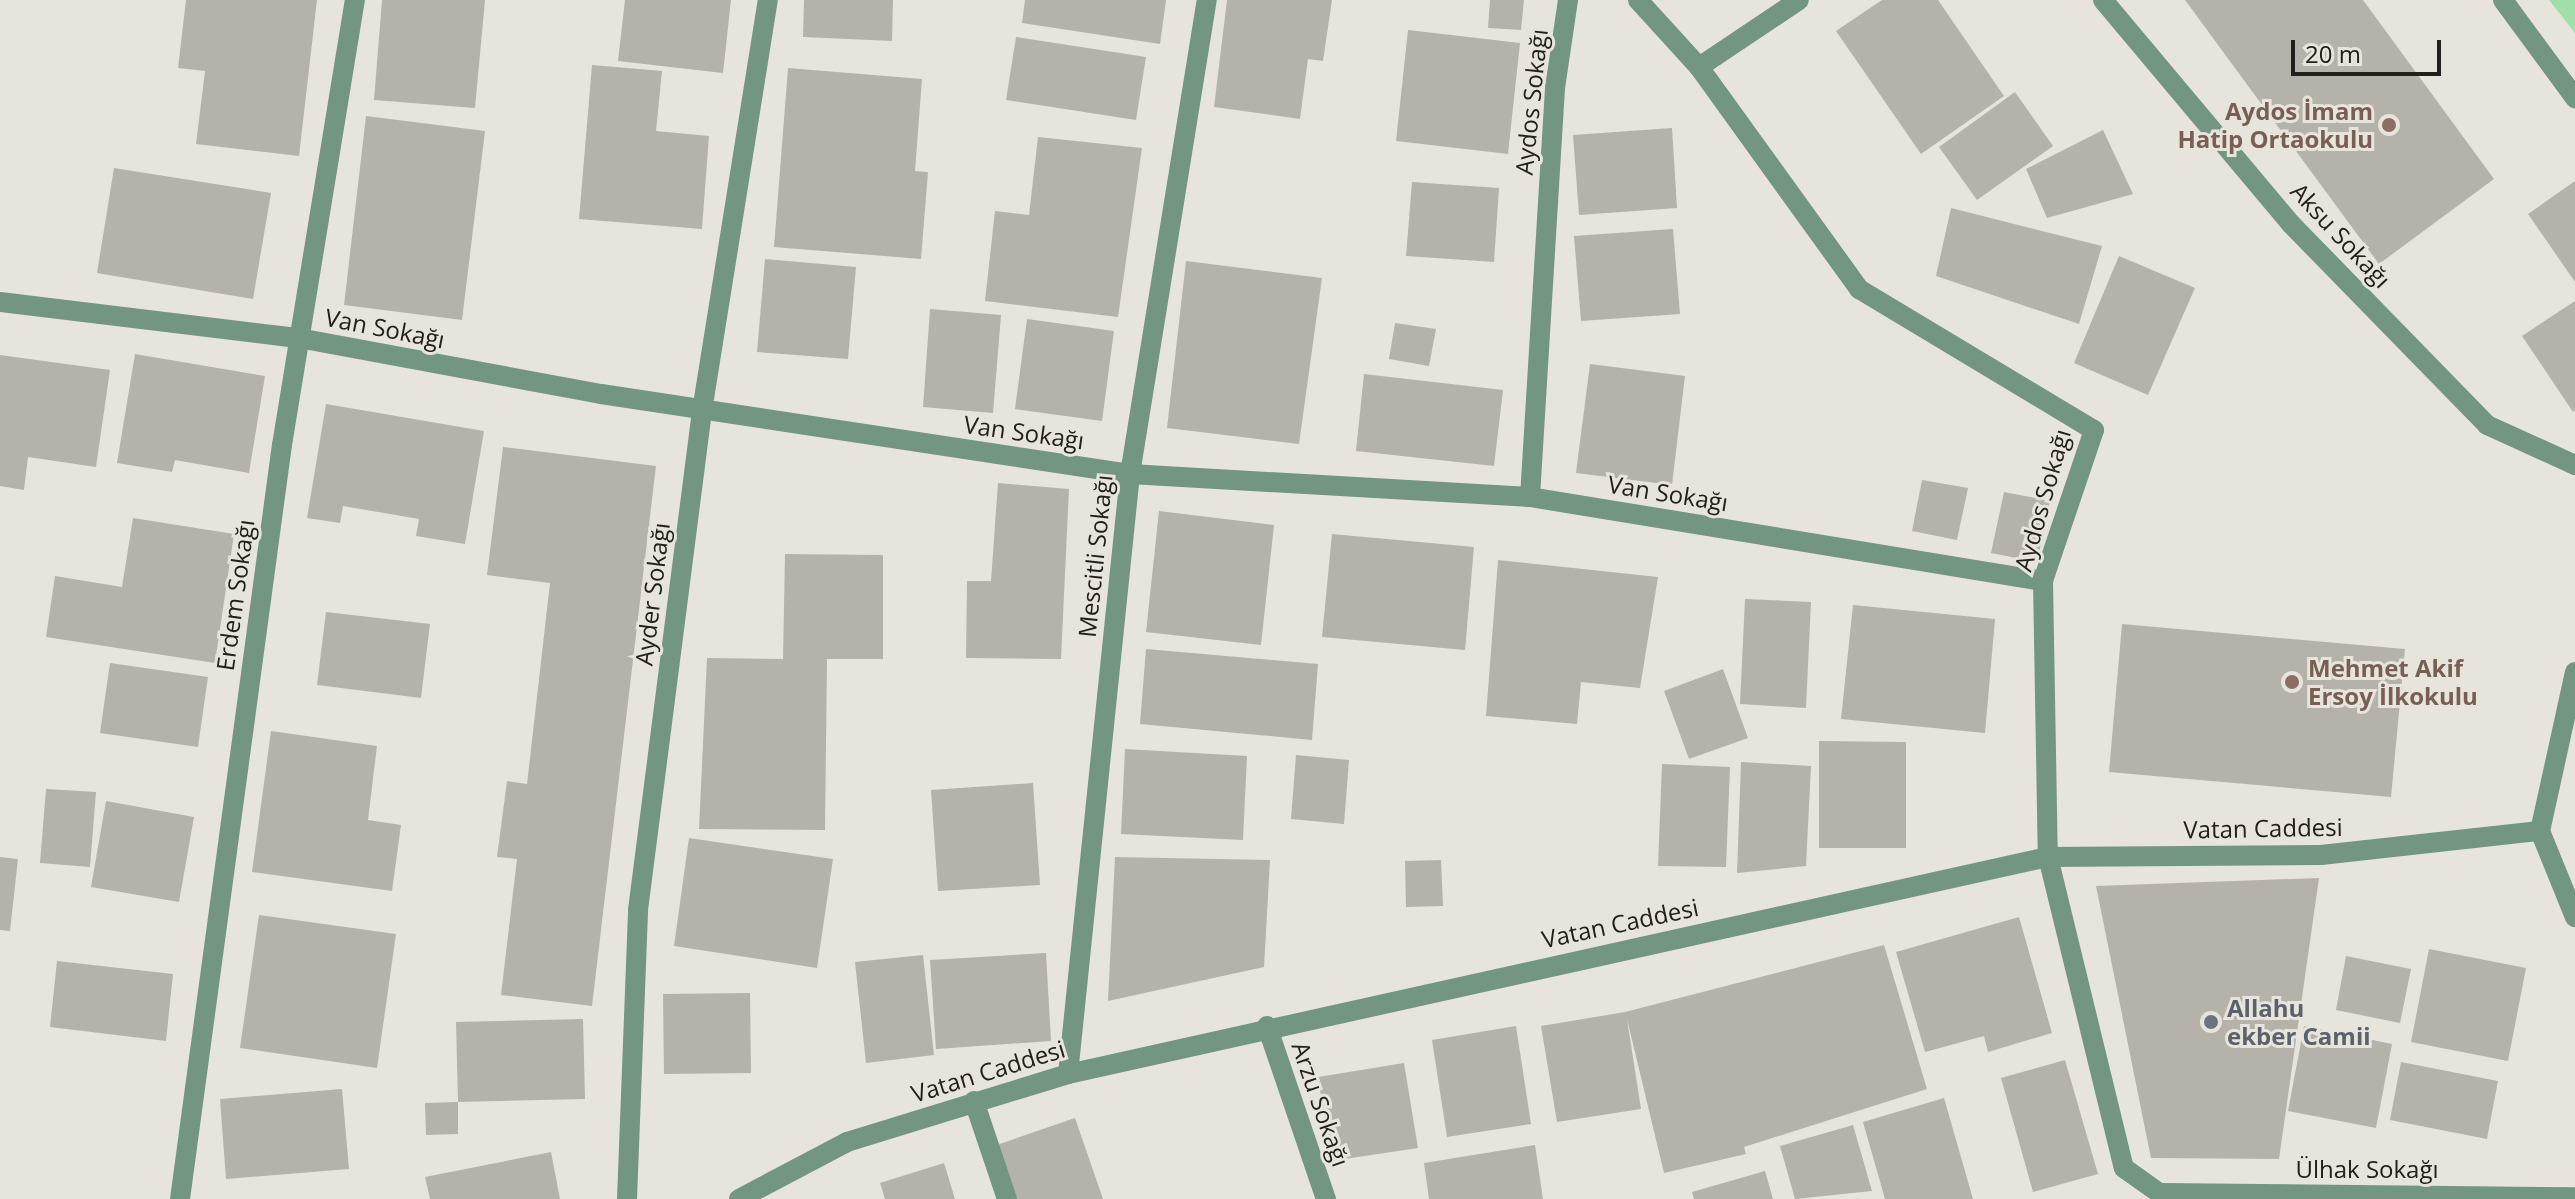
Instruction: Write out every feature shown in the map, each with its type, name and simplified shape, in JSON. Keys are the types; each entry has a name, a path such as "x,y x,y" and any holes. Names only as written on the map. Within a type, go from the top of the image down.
{"street":[{"name":"Erdem Sokağı","path":"180,1199 282,445 304,339 355,0"},
{"name":"Ayder Sokağı","path":"627,1199 638,910 702,411 768,0"},
{"name":"Mescitli Sokağı","path":"1068,1074 1130,474 1207,0"},
{"name":"Aydos Sokağı","path":"1530,497 1555,88 1568,0"},
{"name":"Aydos Sokağı","path":"1638,0 1699,67 1859,289 2094,430 2043,581 2048,857 2124,1168 2160,1196"},
{"path":"1699,67 1799,0"},
{"name":"Aksu Sokağı","path":"2103,0 2291,224 2487,425 2575,465"},
{"path":"2503,0 2575,98"},
{"name":"Van Sokağı","path":"0,302 304,339 702,411 1130,474 1530,497 2043,581"},
{"path":"2575,672 2540,831 2575,917"},
{"name":"Vatan Caddesi","path":"739,1199 847,1142 1068,1074 1267,1026 2048,857 2321,855 2540,831"},
{"name":"Arzu Sokağı","path":"1267,1026 1326,1199"},
{"path":"974,1101 1007,1199"},
{"name":"Ülhak Sokağı","path":"2134,1199 2160,1196 2575,1197"}],"green space":[{"path":"2549,0 2575,0 2575,33"}],"building":[{"path":"186,0 317,0 299,156 196,144 205,71 178,68"},
{"path":"382,0 485,0 475,108 374,100"},
{"path":"625,0 731,0 723,73 618,61"},
{"path":"804,0 893,0 892,41 803,37"},
{"path":"1025,0 1166,0 1160,44 1022,23"},
{"path":"1227,0 1332,0 1323,61 1308,59 1300,119 1214,107"},
{"path":"1490,0 1524,0 1521,30 1488,28"},
{"path":"1882,0 1938,0 2004,96 1921,154 1836,31"},
{"path":"2185,0 2363,0 2494,179 2379,264"},
{"path":"1408,30 1520,43 1508,154 1396,141"},
{"path":"1016,37 1146,57 1136,120 1006,100"},
{"path":"592,65 662,71 656,131 709,136 702,229 579,219"},
{"path":"788,68 922,79 915,171 928,172 921,259 774,247"},
{"path":"2015,92 2053,146 1977,200 1939,147"},
{"path":"366,116 485,131 462,320 344,305"},
{"path":"1672,128 1677,208 1579,215 1573,135"},
{"path":"2103,130 2133,194 2047,218 2026,169"},
{"path":"1038,137 1142,148 1118,317 985,301 995,211 1029,215"},
{"path":"114,168 271,193 253,299 97,273"},
{"path":"2575,181 2575,282 2528,214"},
{"path":"1412,182 1499,188 1494,262 1406,256"},
{"path":"1951,208 2102,246 2079,324 1936,276"},
{"path":"1673,229 1680,314 1581,321 1574,236"},
{"path":"2119,256 2195,288 2148,395 2074,363"},
{"path":"765,259 856,267 848,359 757,352"},
{"path":"1186,261 1322,278 1299,444 1167,428"},
{"path":"2575,301 2575,410 2573,412 2522,336"},
{"path":"930,309 1001,315 993,413 923,407"},
{"path":"1027,319 1114,331 1102,421 1015,409"},
{"path":"1395,323 1436,329 1429,366 1389,359"},
{"path":"135,354 265,376 249,473 175,460 172,472 117,463"},
{"path":"0,355 110,370 96,467 28,457 24,490 0,486"},
{"path":"1590,364 1685,376 1672,485 1576,473"},
{"path":"1364,374 1503,390 1494,466 1356,451"},
{"path":"326,404 484,431 465,544 416,536 419,519 343,506 340,523 307,518"},
{"path":"503,447 656,466 592,1006 501,995 517,859 497,857 507,781 527,784 550,583 487,575"},
{"path":"1922,480 1968,488 1957,540 1912,531"},
{"path":"998,483 1069,489 1061,659 966,658 967,581 991,581"},
{"path":"2004,492 2050,501 2037,562 1991,553"},
{"path":"1159,511 1274,525 1261,645 1146,632"},
{"path":"133,518 234,534 215,663 46,637 55,576 122,587"},
{"path":"1332,534 1474,547 1465,650 1322,637"},
{"path":"785,554 883,555 883,659 827,659 825,830 699,829 707,658 783,659"},
{"path":"1498,560 1658,577 1640,688 1581,682 1577,724 1486,716"},
{"path":"1745,599 1811,602 1806,708 1740,704"},
{"path":"1853,605 1995,619 1985,733 1841,719"},
{"path":"326,612 430,624 421,698 317,685"},
{"path":"2122,624 2405,649 2391,797 2109,772"},
{"path":"1146,649 1318,664 1312,740 1140,724"},
{"path":"110,663 208,677 198,747 100,733"},
{"path":"1723,669 1748,738 1689,759 1664,691"},
{"path":"271,731 377,746 368,820 401,825 392,891 252,872"},
{"path":"1819,741 1906,742 1906,848 1819,848"},
{"path":"1125,749 1247,756 1243,840 1121,834"},
{"path":"1296,755 1349,760 1344,824 1291,819"},
{"path":"1741,762 1811,766 1806,866 1737,873"},
{"path":"1662,764 1730,767 1726,867 1658,866"},
{"path":"1033,783 1040,885 938,891 931,790"},
{"path":"46,789 96,792 90,867 40,863"},
{"path":"106,801 194,817 179,902 91,887"},
{"path":"689,838 833,859 817,968 674,946"},
{"path":"0,857 18,859 10,931 0,930"},
{"path":"1115,857 1270,860 1264,967 1108,1001"},
{"path":"1441,860 1443,906 1406,907 1405,861"},
{"name":"Allahu ekber Camii","path":"2319,878 2279,1159 2151,1158 2096,886"},
{"path":"259,915 396,934 377,1068 240,1048"},
{"path":"2019,917 2052,1033 1988,1052 1984,1036 1925,1052 1896,952"},
{"path":"1884,945 1927,1089 1744,1147 1746,1154 1664,1173 1627,1019 1641,1109 1557,1122 1541,1026 1625,1012"},
{"path":"2429,949 2526,968 2508,1061 2411,1042"},
{"path":"1046,953 1051,1041 936,1049 930,960"},
{"path":"923,955 934,1055 866,1063 855,962"},
{"path":"2346,956 2411,969 2400,1023 2336,1010"},
{"path":"57,961 173,974 166,1041 50,1027"},
{"path":"750,993 751,1073 664,1074 663,994"},
{"path":"583,1019 585,1099 458,1102 456,1022"},
{"path":"1516,1026 1531,1124 1447,1137 1432,1040"},
{"path":"2304,1026 2392,1044 2376,1128 2288,1111"},
{"path":"2065,1060 2098,1174 2033,1192 2001,1078"},
{"path":"2401,1062 2498,1081 2487,1139 2390,1120"},
{"path":"1404,1063 1418,1148 1331,1161 1318,1077"},
{"path":"342,1089 349,1169 226,1179 220,1099"},
{"path":"1944,1098 1973,1199 1885,1199 1863,1122"},
{"path":"458,1102 458,1134 426,1135 425,1103"},
{"path":"1075,1118 1103,1199 1009,1199 991,1147"},
{"path":"1853,1125 1872,1191 1795,1199 1780,1146"},
{"path":"1535,1145 1543,1199 1429,1199 1424,1163"},
{"path":"551,1152 560,1199 430,1199 425,1177"},
{"path":"944,1163 955,1199 885,1199 880,1183"},
{"path":"1765,1171 1773,1199 1694,1199 1692,1192"}],"place":[{"name":"Aydos İmam Hatip Ortaokulu","path":"2389,125"},
{"name":"Mehmet Akif Ersoy İlkokulu","path":"2292,682"},
{"name":"Allahu ekber Camii","path":"2211,1022"}]}
